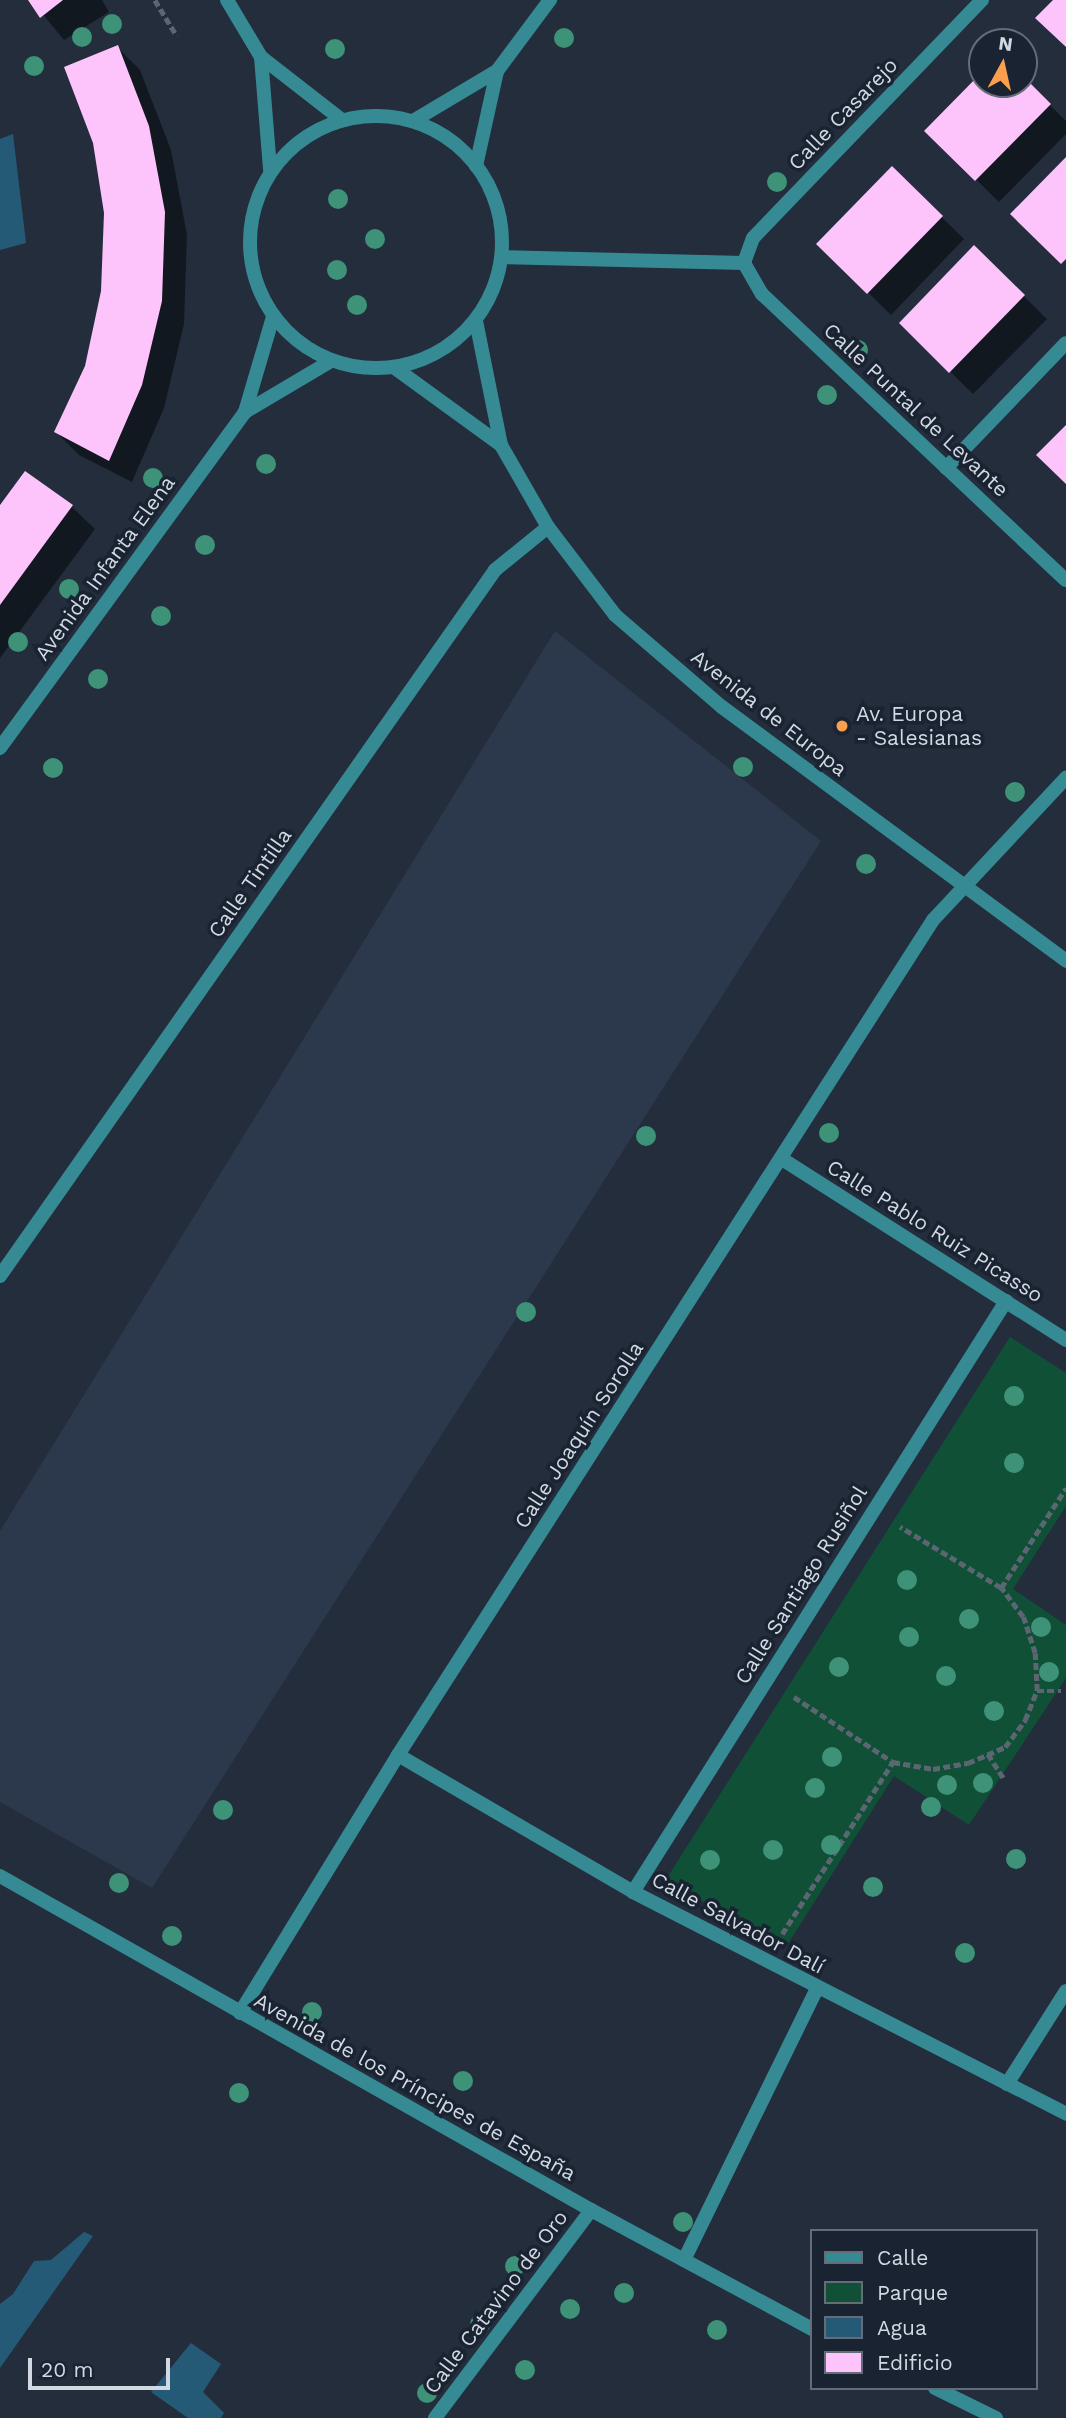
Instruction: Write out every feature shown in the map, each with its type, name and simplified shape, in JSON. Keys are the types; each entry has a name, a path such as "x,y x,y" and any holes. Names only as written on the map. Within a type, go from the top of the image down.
{"street":[{"path":"227,0 261,57 342,120"},
{"path":"413,121 497,71 550,0"},
{"name":"Calle Casarejo","path":"744,263 753,238 982,0"},
{"path":"261,57 270,170"},
{"path":"476,166 497,71"},
{"path":"385,116 413,121 449,139 476,166 495,200 502,257 493,291 476,321 453,343 425,359 395,368 362,369 331,361 299,343 273,317 254,282 248,244 254,206 270,170 314,131 342,120 385,116"},
{"path":"502,257 744,263"},
{"name":"Calle Puntal de Levante","path":"744,263 762,294 1066,580"},
{"name":"Avenida Infanta Elena","path":"0,748 245,412 273,317"},
{"name":"Avenida de Europa","path":"476,321 501,445 548,527 615,615 722,707 962,887 1066,961"},
{"path":"946,468 1066,343"},
{"name":"Avenida Infanta Elena","path":"245,412 331,361"},
{"name":"Avenida de Europa","path":"395,368 501,445"},
{"name":"Calle Tintilla","path":"0,1276 495,570 548,527"},
{"name":"Calle Joaquín Sorolla","path":"240,2013 398,1755 933,920 1066,778"},
{"name":"Calle Pablo Ruiz Picasso","path":"782,1159 1066,1340"},
{"name":"Calle Santiago Rusiñol","path":"633,1892 1006,1301"},
{"name":"Calle Salvador Dalí","path":"398,1755 633,1892 1066,2114"},
{"name":"Avenida de los Príncipes de España","path":"0,1876 592,2210 810,2328"},
{"path":"684,2260 817,1988"},
{"path":"1007,2084 1066,1991"},
{"name":"Calle Catavino de Oro","path":"435,2418 592,2210"},
{"path":"939,2390 996,2418"}],"path":[{"path":"155,0 177,36"},
{"path":"1001,1588 1066,1488"},
{"path":"766,1680 893,1762 933,1769 968,1763 1005,1747 1026,1720 1037,1690 1035,1653 1023,1617 1001,1588 873,1510"},
{"path":"1037,1690 1061,1691"},
{"path":"988,1754 1004,1779"},
{"path":"765,1962 893,1762"}],"shaded area":[{"path":"555,631 821,841 152,1888 0,1802 0,1531"}],"green space":[{"path":"1010,1337 1066,1373 1066,1506 1013,1589 1066,1625 1066,1678 969,1825 894,1776 786,1947 665,1881"}],"water":[{"path":"13,134 26,243 0,250 0,139"},
{"path":"84,2232 93,2236 0,2368 0,2304 13,2294 34,2261 51,2260"},
{"path":"191,2343 221,2364 203,2392 224,2413 221,2418 188,2418 151,2392"}],"building":[{"path":"28,0 63,0 40,18"},
{"path":"1053,0 1066,0 1066,47 1035,18"},
{"path":"118,45 149,126 165,212 162,301 142,385 109,461 54,432 85,366 101,291 104,213 93,143 64,67"},
{"path":"968,86 968,98 1038,98 1038,91 1051,104 975,181 924,131"},
{"path":"1066,157 1066,259 1061,264 1010,214"},
{"path":"892,166 943,216 867,294 816,244"},
{"path":"974,245 1025,295 949,373 899,323"},
{"path":"1066,425 1066,484 1036,455"},
{"path":"25,471 73,505 0,605 0,505"}],"place":[{"name":"Av. Europa - Salesianas","path":"842,726"}]}
